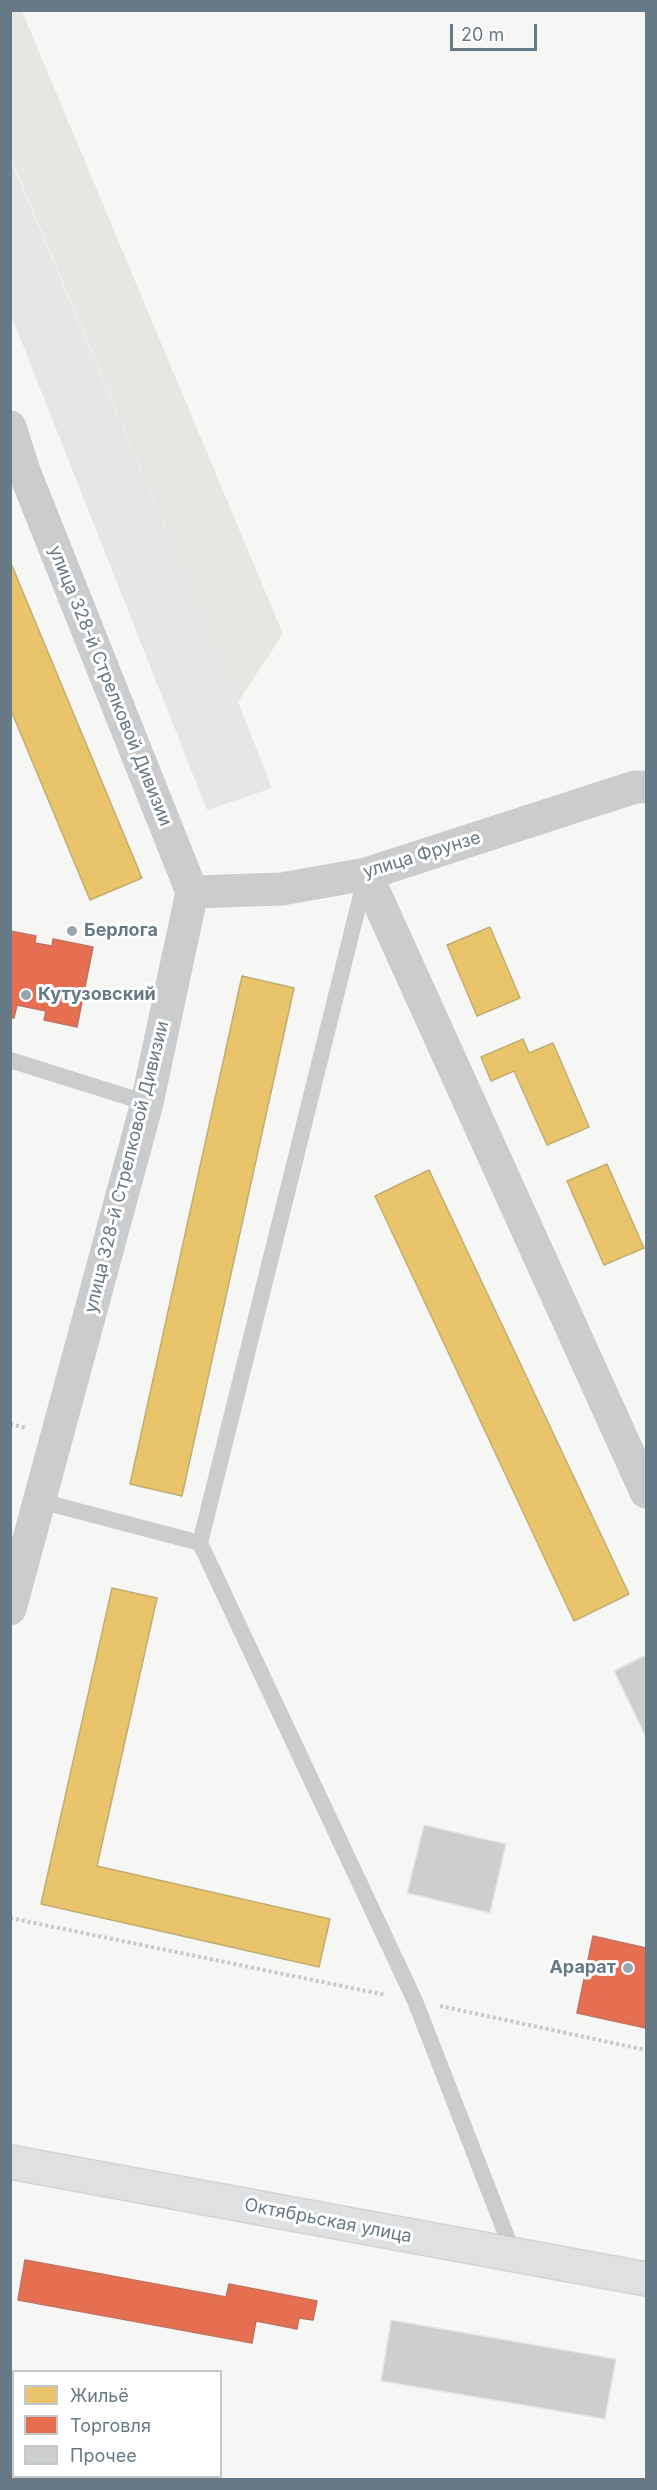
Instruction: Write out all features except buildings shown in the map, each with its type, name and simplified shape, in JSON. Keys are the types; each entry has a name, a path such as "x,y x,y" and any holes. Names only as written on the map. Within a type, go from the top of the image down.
{"main road":[{"name":"Октябрьская улица","path":"10,2162 646,2279"}],"street":[{"name":"улица 328-й Стрелковой Дивизии","path":"10,427 17,474 192,892 147,1103 10,1609"},
{"name":"улица Фрунзе","path":"192,892 282,889 366,874 635,787 646,788"},
{"path":"366,874 646,1492"}],"lane":[{"path":"366,874 200,1543 415,2001 514,2255"},
{"path":"10,1060 147,1103"},
{"path":"40,1501 200,1543"}],"path":[{"path":"10,1918 646,2050"}],"shaded area":[{"path":"10,11 22,11 283,634 238,702 11,158"},
{"path":"10,158 272,788 207,810 11,315"}],"place":[{"name":"Берлога","path":"72,931"},
{"name":"Кутузовский","path":"26,995"},
{"name":"Арарат","path":"628,1968"}]}
